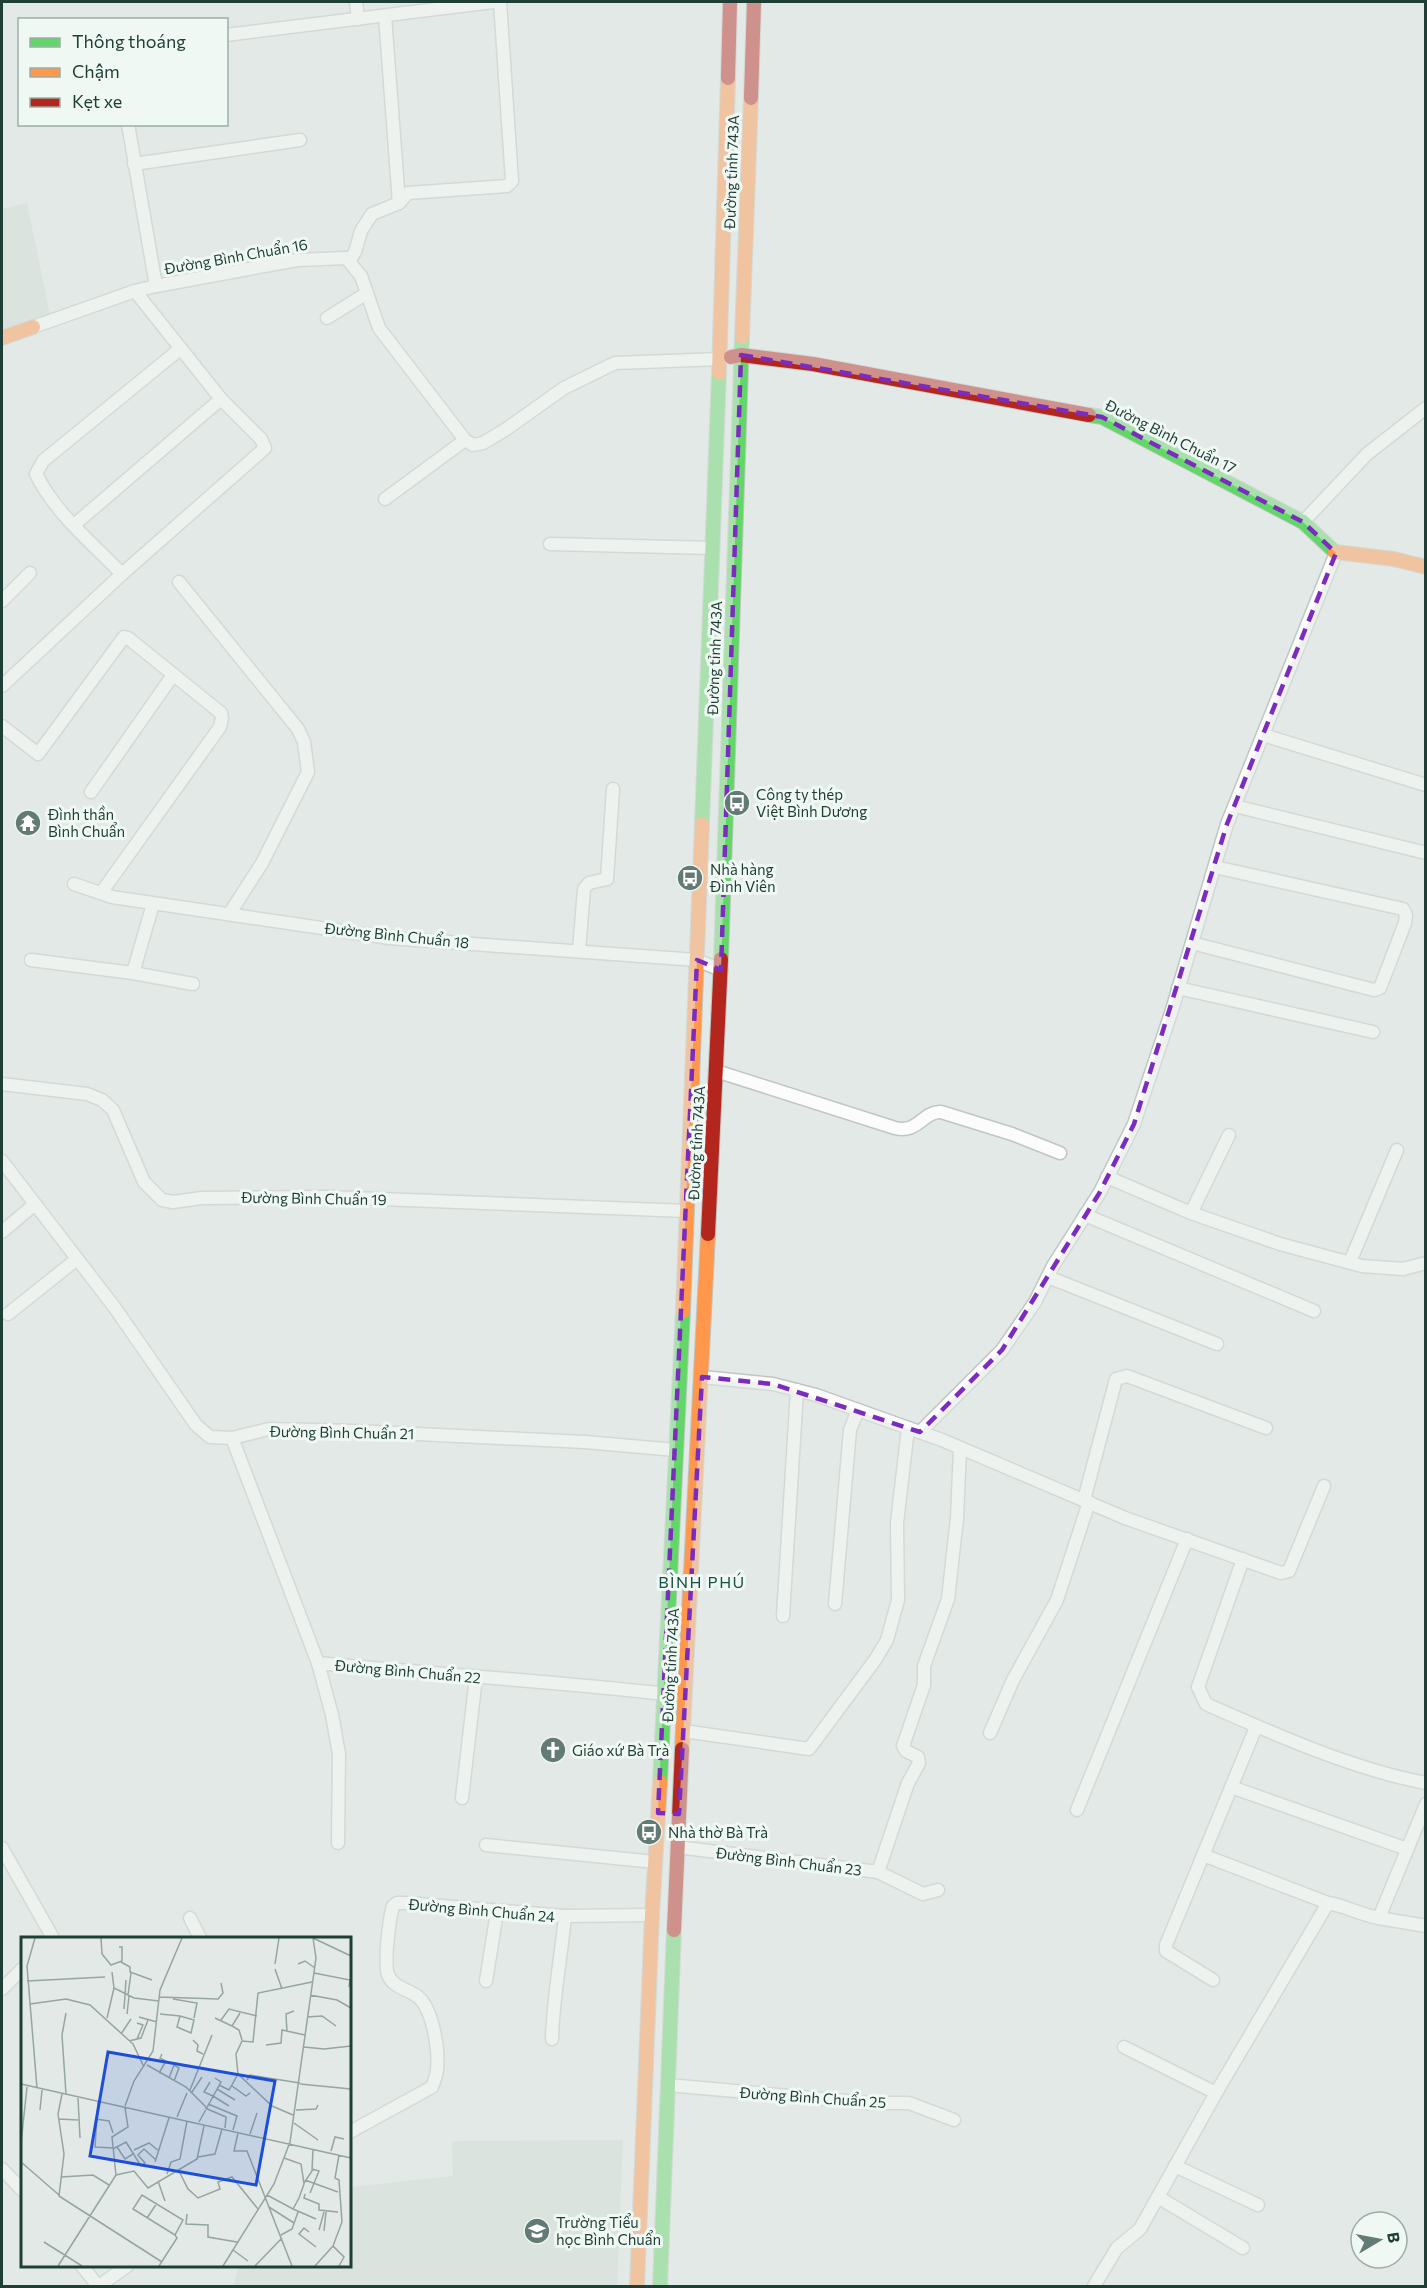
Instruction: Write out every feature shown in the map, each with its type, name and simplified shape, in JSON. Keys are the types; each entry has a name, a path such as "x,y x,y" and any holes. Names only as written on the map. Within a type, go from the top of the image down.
{"main road":[{"name":"Đường tỉnh 743A","path":"637,2286 652,1915 666,1694 687,1211 720,359 730,2"},
{"name":"Đường tỉnh 743A","path":"660,2286 679,1814 722,970 754,2"},
{"path":"729,20 753,22"},
{"name":"Đường Bình Chuẩn 16","path":"2,338 33,327"},
{"name":"Đường Bình Chuẩn 17","path":"720,359 741,355 813,364 1102,417 1303,522 1336,553"},
{"path":"1336,553 1394,559 1425,567"},
{"path":"658,1813 679,1814"}],"street":[{"path":"356,2 358,19"},
{"path":"228,35 493,2"},
{"path":"500,2 512,181 507,186 408,193 399,203 372,214 361,231 356,252 349,261 361,276 379,328 465,440 473,445 483,443 564,388 615,363 720,359"},
{"path":"385,16 399,203"},
{"path":"128,126 156,286"},
{"path":"134,164 300,140"},
{"name":"Đường Bình Chuẩn 16","path":"33,327 135,291 156,286 297,260 346,258 349,261"},
{"path":"2,686 122,574 265,448 261,439 221,399 180,350 135,291"},
{"path":"327,318 367,293"},
{"path":"122,574 74,525 42,486 36,474 43,461 180,350"},
{"path":"74,525 221,399"},
{"path":"1303,522 1367,454 1425,408"},
{"path":"385,499 465,440"},
{"path":"550,544 713,548"},
{"path":"684,1731 809,1749 887,1640 898,1600 897,1523 914,1430 1002,1350 1035,1302 1107,1178 1134,1125 1234,806 1336,553"},
{"path":"2,601 30,573"},
{"path":"179,582 298,729 307,755 308,772 262,863 230,913"},
{"path":"2,726 38,754 124,637 221,713 220,727 101,894"},
{"path":"91,792 173,675"},
{"path":"1263,735 1425,785"},
{"path":"579,950 584,889 589,883 608,879 613,789"},
{"path":"1234,806 1425,853"},
{"path":"1192,943 1374,990 1380,988 1405,923 1406,915 1403,909 1215,867"},
{"name":"Đường Bình Chuẩn 18","path":"74,884 112,897 389,938 697,960 722,970"},
{"path":"134,973 153,904"},
{"path":"31,960 134,973 193,984"},
{"path":"1178,988 1373,1032"},
{"path":"716,1071 902,1130 914,1128 935,1112 941,1112 1012,1134 1060,1153"},
{"name":"Đường Bình Chuẩn 19","path":"2,1084 87,1094 102,1100 113,1110 144,1182 162,1200 173,1202 202,1198 328,1197 687,1211"},
{"path":"1191,1213 1229,1135"},
{"path":"1350,1262 1397,1150"},
{"name":"Đường Bình Chuẩn 21","path":"2,1161 115,1308 196,1425 210,1437 232,1438 269,1429 355,1431 590,1443 676,1450"},
{"path":"1107,1178 1191,1213 1280,1244 1362,1266 1403,1269 1425,1263"},
{"path":"2,1232 35,1204"},
{"path":"1085,1215 1314,1311"},
{"path":"8,1314 78,1258"},
{"path":"1048,1277 1217,1344"},
{"path":"990,1733 1013,1680 1057,1600 1086,1501 1116,1379 1127,1376 1266,1428"},
{"path":"702,1377 773,1384 858,1410 960,1448 1086,1501 1281,1573 1289,1571 1324,1486"},
{"path":"783,1616 797,1390"},
{"path":"835,1604 850,1430 858,1410"},
{"name":"Đường Bình Chuẩn 22","path":"232,1438 318,1663 590,1685 666,1694"},
{"name":"Đường Bình Chuẩn 23","path":"678,1847 878,1872 908,1783 919,1763 918,1756 906,1751 903,1746 924,1685 924,1666 948,1599 957,1518 960,1448"},
{"path":"1077,1810 1187,1539"},
{"path":"1243,1559 1198,1687 1206,1704 1256,1727 1363,1766 1425,1783"},
{"path":"318,1663 332,1715 339,1754 338,1843"},
{"path":"462,1798 476,1677"},
{"path":"1213,1980 1166,1952 1166,1945 1256,1727"},
{"path":"1231,1787 1407,1849"},
{"path":"1379,1918 1425,1804"},
{"path":"486,1845 655,1862"},
{"path":"2,1848 52,1937"},
{"path":"1203,1855 1328,1904 1339,1905 1364,1915 1425,1926"},
{"path":"878,1872 923,1894 938,1890"},
{"name":"Đường Bình Chuẩn 24","path":"351,2131 432,2087 437,2070 432,2024 425,2003 394,1983 388,1974 389,1920 393,1906 398,1903 565,1916 652,1915"},
{"path":"1094,2286 1117,2248 1140,2229 1216,2093 1328,1904"},
{"path":"486,1981 497,1912"},
{"path":"552,2039 553,2005 559,1981 565,1916"},
{"path":"190,1918 200,1937"},
{"path":"2,1989 21,1970"},
{"path":"1124,2047 1216,2093"},
{"name":"Đường Bình Chuẩn 25","path":"668,2085 869,2103 909,2103 954,2120"},
{"path":"1175,2166 1258,2205"},
{"path":"2,2169 21,2189"},
{"path":"1158,2197 1243,2248"},
{"path":"84,2267 98,2286 123,2267"}],"highlighted area":[{"path":"741,355 1102,417 1303,522 1336,553 1227,824 1134,1124 1100,1192 1002,1350 920,1432 773,1384 702,1377 679,1814 658,1813 697,960 721,970"}],"shaded area":[{"path":"27,203 50,315 2,332 2,209"},
{"name":"Trường Tiểu học Bình Chuẩn","path":"623,2140 617,2286 234,2286 238,2267 351,2267 351,2187 453,2176 452,2141"}],"traffic: fast":[{"path":"721,959 742,337"},
{"path":"702,824 719,373"},
{"path":"1089,415 1102,417 1303,522 1335,552"},
{"path":"660,1782 683,1311"},
{"path":"660,2286 674,1930"}],"traffic: slow":[{"path":"719,373 728,78"},
{"path":"742,337 751,98"},
{"path":"2,338 33,327"},
{"path":"1335,552 1394,559 1426,567"},
{"path":"683,1311 702,824"},
{"path":"682,1749 708,1234"},
{"path":"637,2286 652,1915 660,1782"}],"traffic: jam":[{"path":"728,78 730,2"},
{"path":"751,98 754,2"},
{"path":"731,357 741,355 813,364 1089,415"},
{"path":"708,1234 721,959"},
{"path":"674,1930 682,1749"}],"place":[{"name":"Công ty thép Việt Bình Dương","path":"737,803"},
{"name":"Đình thần Bình Chuẩn","path":"28,823"},
{"name":"Nhà hàng Đình Viên","path":"690,878"},
{"name":"Giáo xứ Bà Trà","path":"553,1750"},
{"name":"Nhà thờ Bà Trà","path":"649,1832"},
{"name":"Trường Tiểu học Bình Chuẩn","path":"537,2231"}],"district":[{"name":"BÌNH PHÚ","path":"702,1581"}]}
